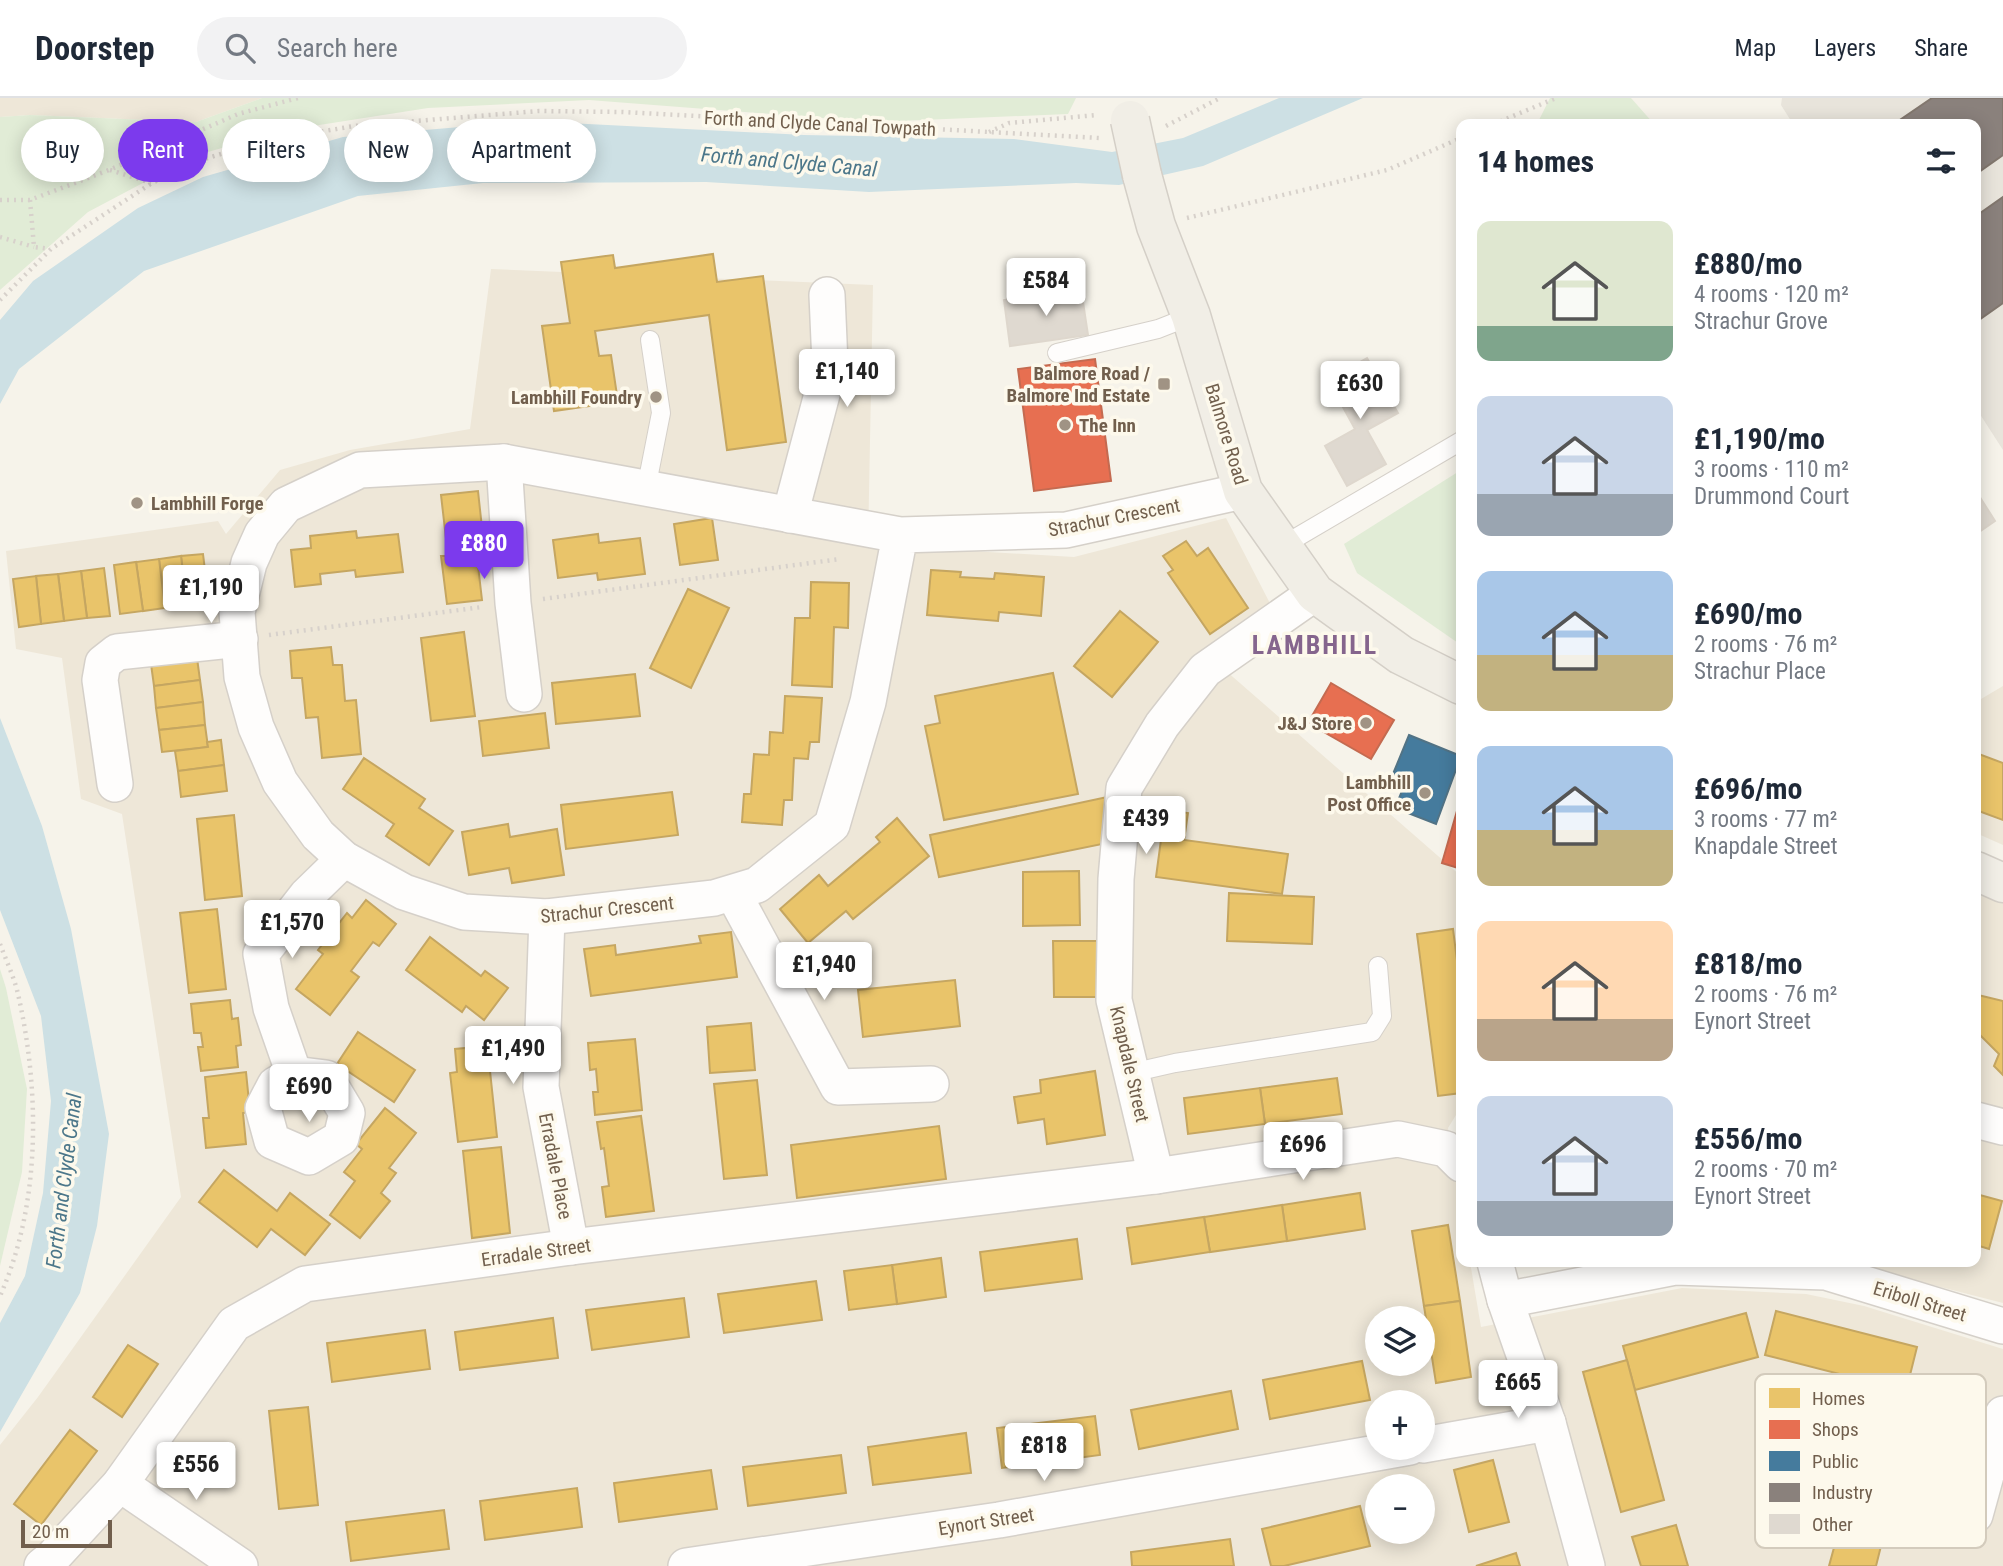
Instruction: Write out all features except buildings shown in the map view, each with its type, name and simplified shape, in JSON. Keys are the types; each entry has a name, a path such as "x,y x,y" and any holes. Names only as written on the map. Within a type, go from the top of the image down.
{"main road":[{"name":"Balmore Road","path":"1130,118 1156,226 1191,316 1243,491 1315,593 1401,655 1456,682"},
{"path":"1981,873 2003,883"}],"street":[{"path":"790,515 830,364 827,295"},
{"path":"504,461 513,603 524,694"},
{"name":"Strachur Crescent","path":"900,535 868,702 832,825 757,886 715,898 547,917 464,912 404,891 344,859 318,835 280,782 256,727 242,677 237,612 249,563 262,534 286,505 360,470 504,461 900,535 1066,530 1243,491"},
{"name":"Knapdale Street","path":"1156,1176 1114,1000 1115,879 1124,788 1162,725 1205,670 1315,593"},
{"path":"115,784 100,680 103,663 109,656 117,652 240,639"},
{"path":"294,1074 271,1009 261,954 307,895 344,859"},
{"path":"733,892 838,1087 930,1084"},
{"name":"Erradale Place","path":"547,917 541,1087 571,1247"},
{"path":"1981,1121 2003,1127"},
{"path":"1156,1176 1398,1139 1446,1149 1456,1159"},
{"name":"Erradale Street","path":"42,1566 120,1484 234,1324 305,1284 571,1247 1156,1176"},
{"path":"1495,1267 1548,1423 1587,1566"},
{"name":"Eriboll Street","path":"1505,1300 1675,1267"},
{"name":"Eriboll Street","path":"1761,1267 1826,1272 2003,1326"},
{"path":"1986,1475 2003,1414"},
{"path":"1435,1443 1548,1423"},
{"name":"Eynort Street","path":"686,1566 999,1520 1365,1455"},
{"path":"120,1484 240,1566"}],"lane":[{"path":"1057,353 1158,330 1191,316"},
{"path":"646,489 661,413 650,340"},
{"path":"1282,546 1456,444"},
{"path":"1131,1073 1175,1063 1372,1032 1382,1016 1378,966"}],"path":[{"path":"0,200 30,200 109,170 238,114 298,98"},
{"name":"Forth and Clyde Canal Towpath","path":"0,300 51,249 152,183 198,161 260,142 354,126 539,111 623,112 1100,138 1130,118 1169,125 1220,98"},
{"path":"1506,119 1556,98"},
{"path":"988,132 1009,123 1107,114 1130,118"},
{"path":"1156,226 1387,170 1456,140"},
{"path":"109,170 152,183"},
{"path":"30,200 34,247"},
{"path":"0,237 51,249"},
{"path":"240,639 846,558"},
{"path":"0,944 17,992 30,1060 33,1139 29,1194 18,1246 0,1296"}],"shaded area":[{"path":"0,98 262,98 204,119 30,115 0,117"},
{"path":"1782,98 2003,98 2003,450 1981,416 1981,119 1790,119 1781,105"},
{"path":"491,269 873,285 868,545 1074,557 1226,518 1275,613 1202,650 1456,872 1456,1115 1448,1128 1456,1177 1456,1267 1471,1267 1481,1327 1682,1288 1806,1294 1864,1306 2003,1349 2003,1566 0,1566 0,1445 38,1397 181,1197 122,814 81,799 62,658 16,649 6,551 218,521 226,534 280,470 350,450 470,429"},
{"path":"2003,686 2003,845 1981,835 1981,699"},
{"path":"1981,896 2003,900 2003,1303 1863,1267 1981,1267"}],"green space":[{"path":"262,98 1076,98 1068,114 874,122 589,100 428,108 344,119 330,123 330,119 222,119 222,148 208,152 208,119 204,119"},
{"path":"1550,98 1631,98 1650,119 1540,119"},
{"path":"30,115 125,119 118,119 118,182 145,182 88,212 0,290 0,117"},
{"path":"1456,473 1456,642 1357,573 1344,544"},
{"path":"0,969 27,1089 22,1172 0,1266"}],"water":[{"name":"Forth and Clyde Canal","path":"1279,98 1363,98 1203,166 1119,185 1076,183 869,192 706,182 483,183 358,196 144,271 19,369 0,404 0,320 33,281 138,208 193,182 208,182 208,176 222,172 222,182 330,182 330,141 343,137 344,182 433,182 433,129 447,128 447,182 596,182 596,124 804,135 1014,139 1112,152 1183,138"},
{"name":"Forth and Clyde Canal","path":"0,718 42,826 71,929 109,1134 97,1226 80,1293 0,1432 0,1323 25,1276 43,1193 51,1101 41,1016 0,910"}],"place":[{"name":"Balmore Road / Balmore Ind Estate","path":"1164,384"},
{"name":"Lambhill Foundry","path":"656,397"},
{"name":"The Inn","path":"1065,425"},
{"name":"Lambhill Forge","path":"137,503"},
{"name":"J&J Store","path":"1366,723"},
{"name":"Lambhill Post Office","path":"1425,793"}],"district":[{"name":"LAMBHILL","path":"1315,645"}]}
